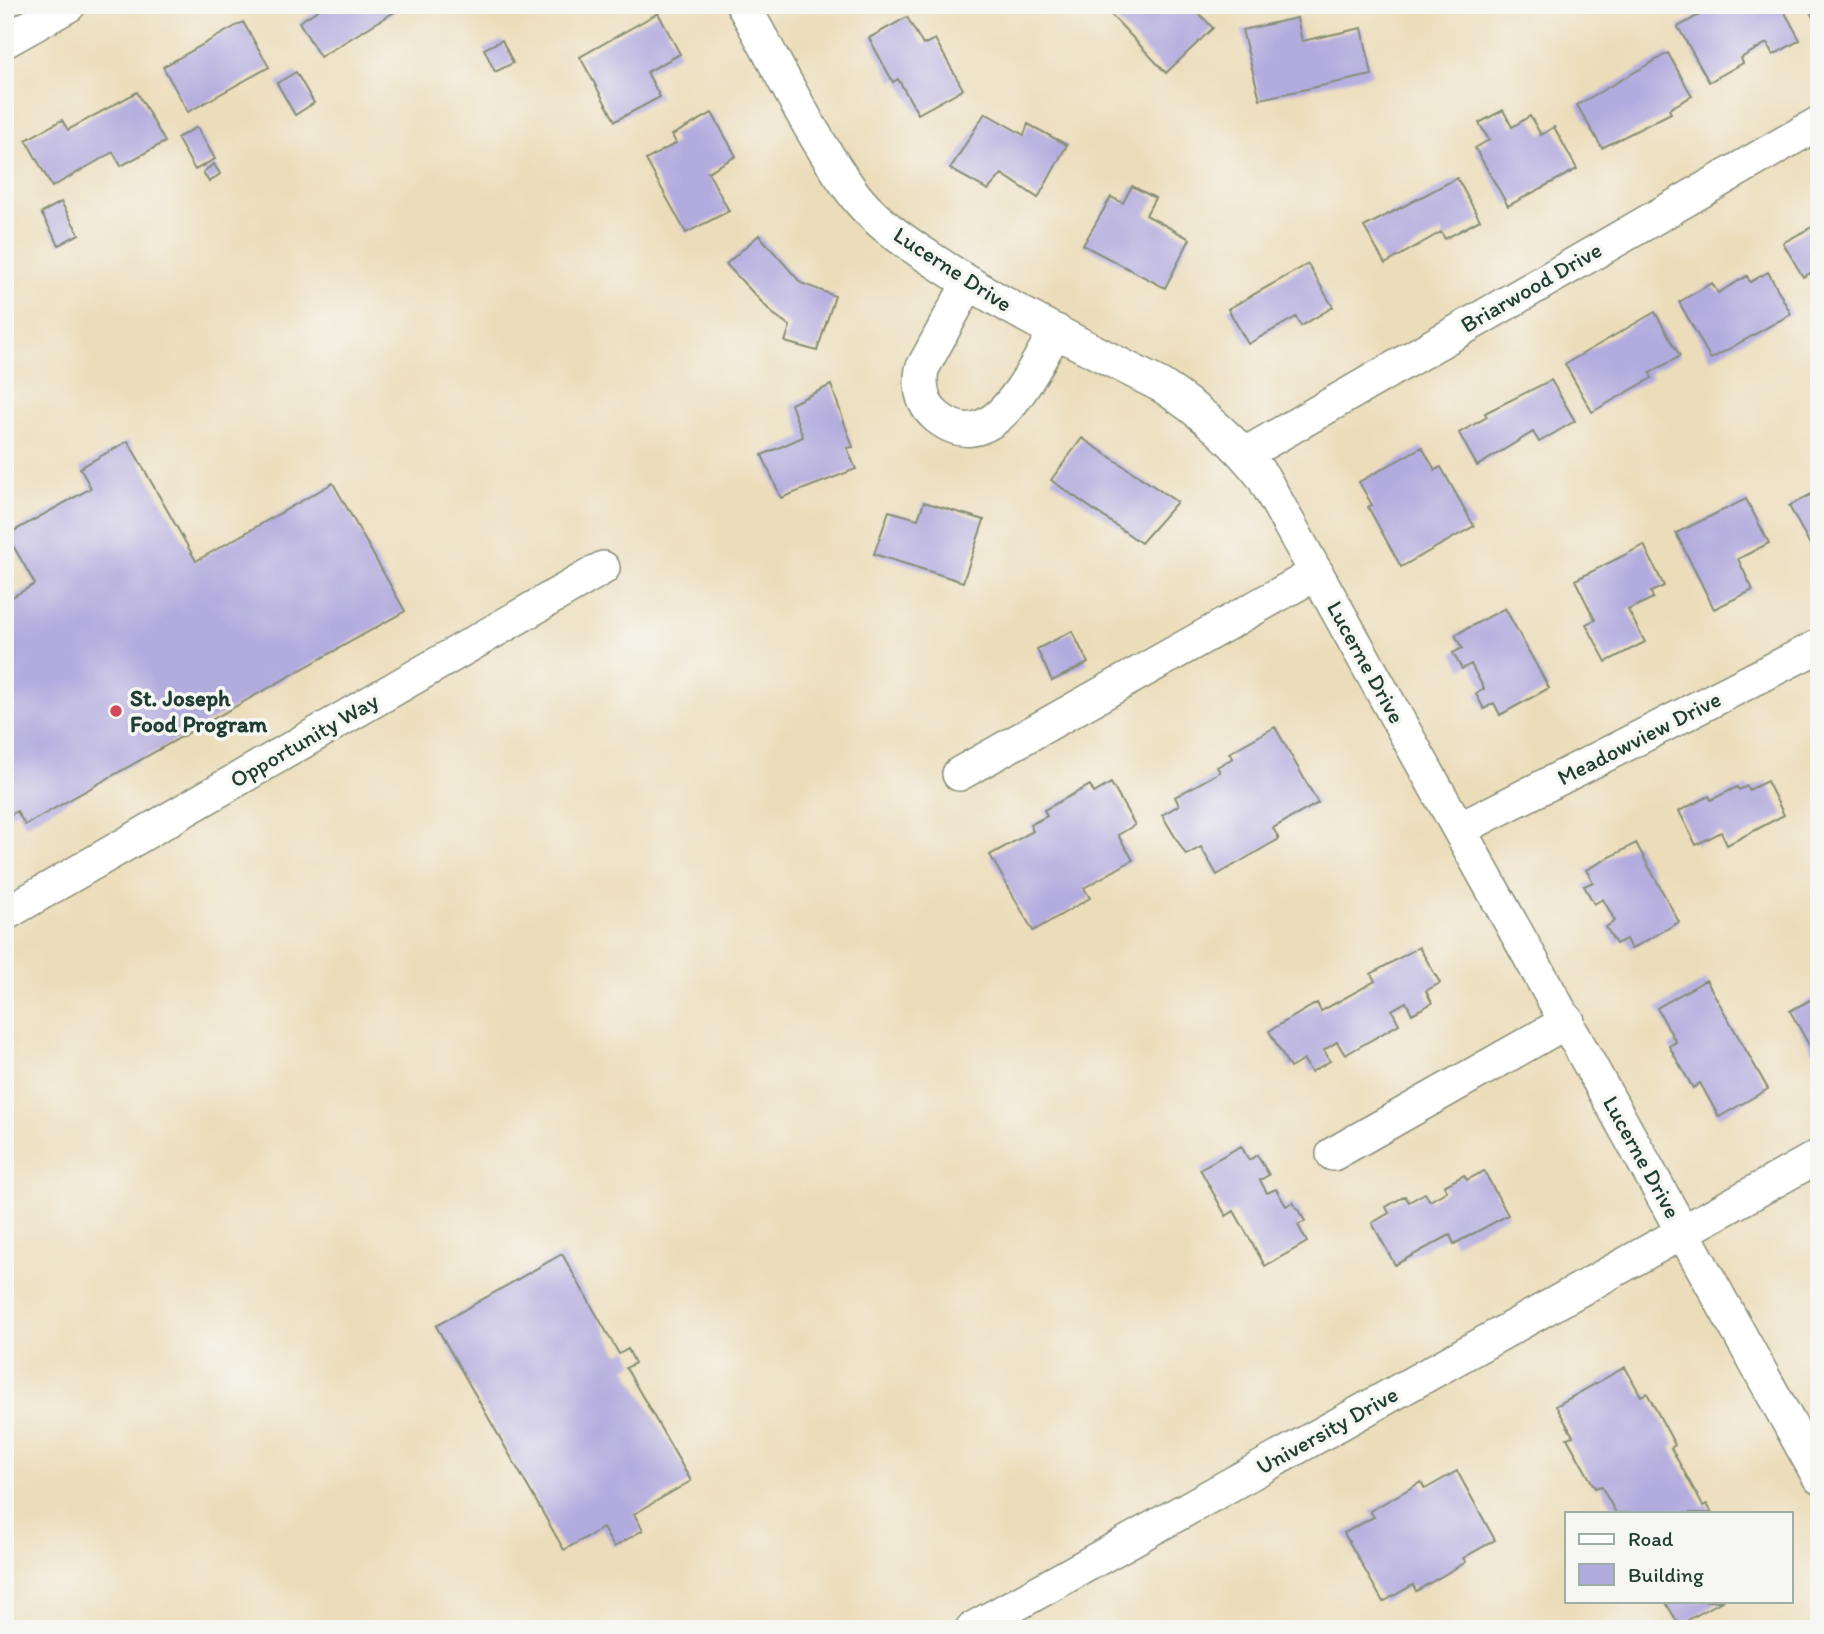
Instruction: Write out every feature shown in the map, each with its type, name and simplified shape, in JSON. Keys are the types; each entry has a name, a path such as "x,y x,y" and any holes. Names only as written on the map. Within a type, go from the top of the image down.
{"street":[{"path":"5,41 69,5"},
{"name":"Lucerne Drive","path":"743,5 850,190 901,239 968,284 1162,386 1221,429 1263,477 1568,1021 1819,1477"},
{"name":"Briarwood Drive","path":"1245,454 1819,123"},
{"path":"968,284 922,369 920,384 923,399 936,417 954,427 974,430 1003,415 1055,331"},
{"name":"Opportunity Way","path":"5,914 603,568"},
{"path":"959,774 1317,573"},
{"name":"Meadowview Drive","path":"1460,829 1819,646"},
{"path":"1334,1154 1568,1021"},
{"name":"University Drive","path":"972,1629 1819,1156"}],"building":[{"path":"326,5 406,5 320,57 299,22"},
{"path":"1102,5 1191,5 1213,28 1166,73"},
{"path":"1717,5 1781,5 1800,40 1773,55 1767,43 1741,58 1743,63 1709,82 1678,27"},
{"path":"1806,5 1819,5 1819,28"},
{"path":"658,13 680,54 647,72 660,97 615,121 580,57"},
{"path":"907,17 923,45 935,39 963,89 918,114 898,79 893,82 869,38"},
{"path":"1297,18 1302,41 1362,28 1372,75 1260,99 1242,30"},
{"path":"243,22 269,67 188,112 163,67"},
{"path":"502,40 513,63 495,72 484,49"},
{"path":"1668,53 1692,96 1669,109 1671,113 1602,148 1577,105"},
{"path":"296,72 314,103 295,115 277,83"},
{"path":"137,92 165,142 121,166 113,152 52,187 26,140 62,120 68,130"},
{"path":"1503,110 1512,127 1530,116 1541,135 1554,127 1577,169 1508,206 1475,148 1489,140 1479,123"},
{"path":"712,113 736,156 708,172 729,211 686,233 646,160 676,143 672,135"},
{"path":"985,113 1024,135 1028,124 1067,145 1038,198 1002,174 988,190 950,169"},
{"path":"197,127 215,159 195,170 177,138"},
{"path":"214,164 220,174 209,182 203,172"},
{"path":"1457,178 1480,220 1445,239 1441,232 1385,264 1364,227"},
{"path":"1132,186 1155,198 1146,215 1190,239 1165,288 1083,245 1111,197 1123,203"},
{"path":"61,202 79,234 59,245 41,213"},
{"path":"1819,223 1819,269 1803,277 1783,243"},
{"path":"759,235 801,283 835,296 817,351 785,342 790,326 772,313 726,264"},
{"path":"1308,264 1333,307 1301,326 1296,317 1248,344 1228,309"},
{"path":"1768,272 1791,314 1711,359 1679,302 1712,283 1718,293 1747,276 1750,282"},
{"path":"1655,312 1680,356 1650,373 1652,378 1592,412 1565,364"},
{"path":"1551,380 1575,421 1539,442 1533,432 1477,466 1459,433 1487,417 1485,413"},
{"path":"831,385 853,447 847,448 856,469 781,498 762,455 803,437 791,404"},
{"path":"1082,438 1177,502 1141,543 1051,480"},
{"name":"St. Joseph Food Program","path":"128,441 196,561 333,483 405,611 25,825 17,811 5,818 5,601 35,584 7,535 91,488 80,468"},
{"path":"1422,447 1435,470 1441,467 1474,526 1401,567 1368,507 1372,505 1359,482"},
{"path":"1819,490 1819,561 1789,506"},
{"path":"1746,499 1769,543 1738,559 1753,590 1714,609 1676,533"},
{"path":"924,502 984,520 963,582 874,554 889,511 918,519"},
{"path":"1644,545 1664,586 1651,592 1653,598 1628,610 1645,642 1606,662 1586,624 1595,620 1575,580"},
{"path":"1505,608 1549,688 1500,715 1494,703 1484,709 1476,694 1484,689 1471,664 1462,669 1453,653 1462,648 1455,635"},
{"path":"1072,631 1088,663 1052,681 1037,649"},
{"path":"1275,727 1318,803 1273,828 1279,839 1217,875 1201,847 1186,855 1162,815 1179,805 1175,797 1220,772 1217,767 1233,758 1229,753"},
{"path":"1767,781 1784,815 1727,845 1721,832 1696,845 1679,811 1709,796 1711,800 1737,787 1739,790 1747,786 1749,790"},
{"path":"1111,783 1135,825 1118,835 1133,860 1084,888 1090,898 1033,931 990,855 1033,831 1030,825 1047,816 1044,810 1090,785 1094,793"},
{"path":"1636,843 1679,922 1631,949 1626,939 1616,944 1606,927 1615,921 1603,899 1594,904 1584,886 1593,882 1586,870"},
{"path":"1419,947 1440,983 1426,991 1432,1003 1412,1014 1406,1002 1392,1010 1399,1024 1345,1055 1337,1042 1324,1050 1330,1061 1311,1072 1304,1060 1290,1068 1269,1031 1317,1003 1321,1011 1375,981 1371,974"},
{"path":"1706,980 1768,1089 1719,1117 1700,1083 1693,1088 1669,1046 1676,1042 1657,1008"},
{"path":"1819,995 1819,1048 1813,1052 1790,1011"},
{"path":"1241,1146 1249,1160 1257,1155 1269,1175 1260,1180 1267,1193 1276,1189 1286,1206 1293,1202 1305,1221 1298,1225 1307,1242 1265,1266 1234,1211 1226,1216 1200,1169"},
{"path":"1484,1171 1508,1215 1454,1244 1450,1235 1395,1265 1372,1223 1389,1213 1386,1207 1405,1196 1409,1202 1425,1193 1430,1201 1447,1191 1444,1186 1464,1175 1467,1180"},
{"path":"562,1254 619,1354 628,1349 635,1363 626,1368 691,1481 634,1514 643,1530 614,1547 603,1528 564,1550 436,1326"},
{"path":"1625,1367 1641,1396 1647,1393 1675,1445 1671,1448 1703,1506 1707,1504 1711,1512 1615,1512 1601,1486 1595,1488 1567,1438 1573,1436 1556,1406"},
{"path":"1457,1471 1495,1540 1463,1558 1466,1562 1416,1591 1413,1585 1383,1602 1344,1533 1374,1517 1370,1511 1421,1482 1425,1489"},
{"path":"1666,1602 1720,1602 1679,1625"}],"place":[{"name":"St. Joseph Food Program","path":"116,711"}]}
